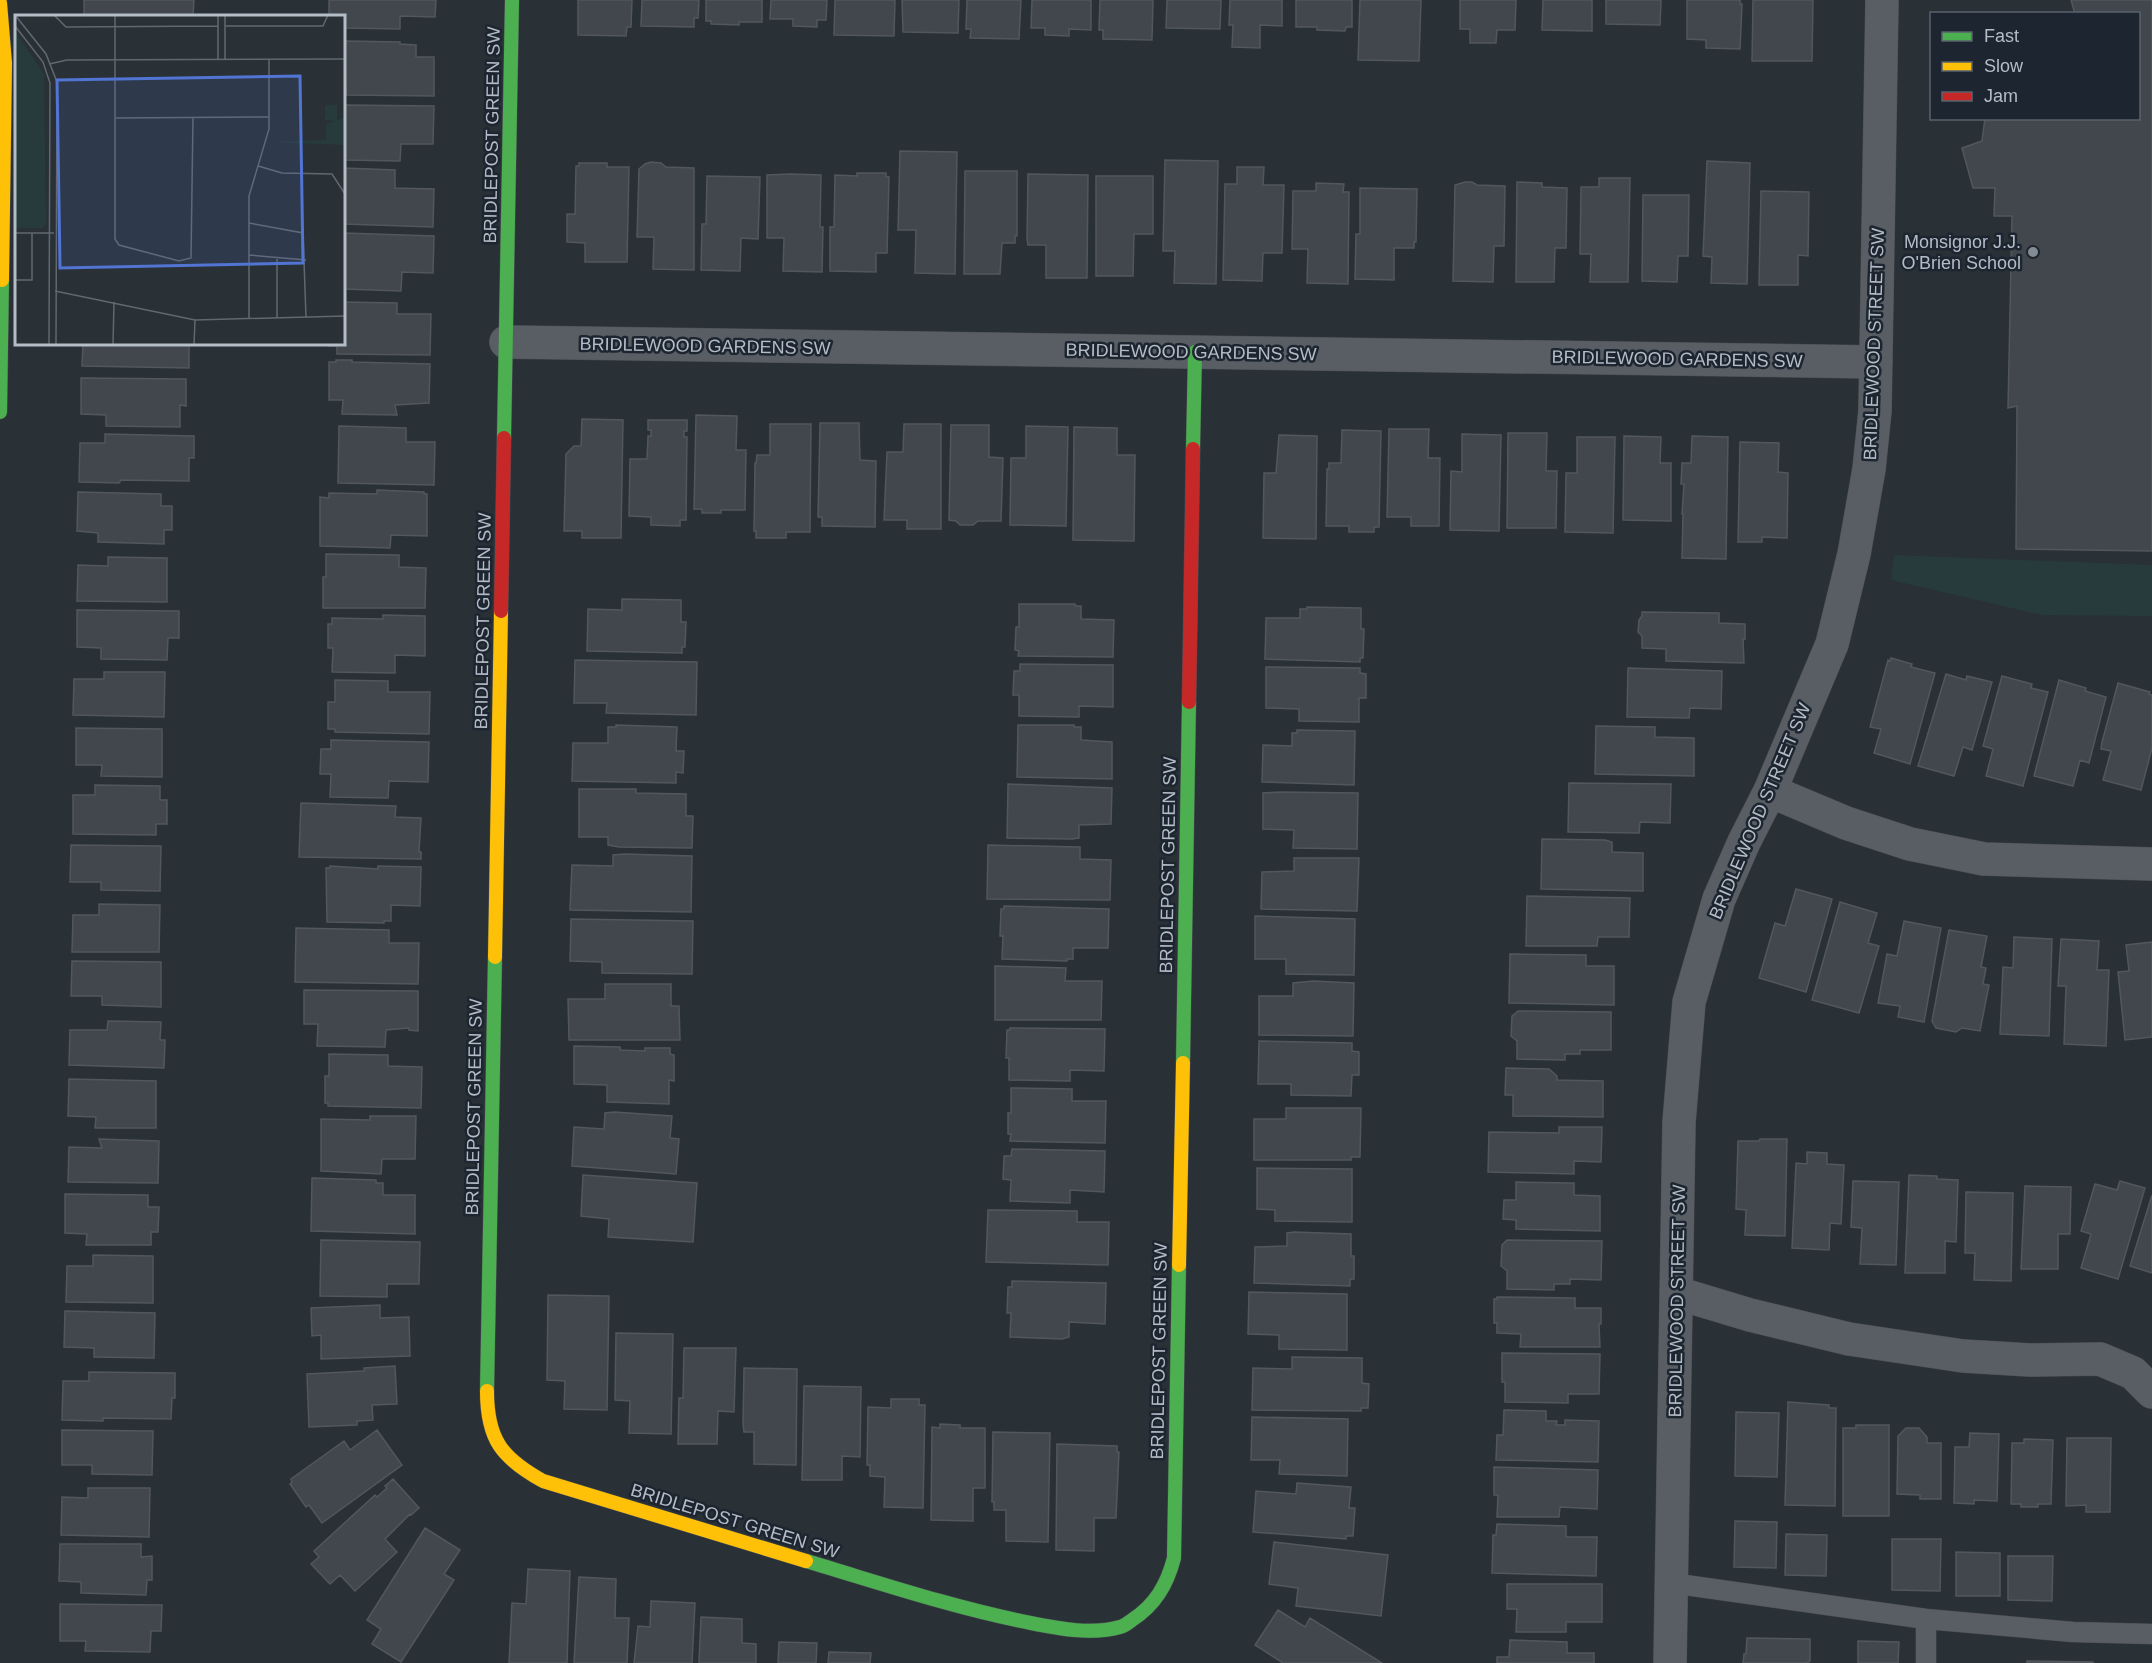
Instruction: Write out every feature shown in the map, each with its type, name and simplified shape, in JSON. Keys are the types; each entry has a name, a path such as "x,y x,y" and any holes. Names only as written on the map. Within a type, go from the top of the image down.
{"street":[{"name":"BRIDLEPOST GREEN SW","path":"512,0 487,1413 490,1430 498,1447 522,1470 543,1481 968,1610 1050,1627 1093,1631 1122,1627 1143,1613 1158,1597 1170,1578 1174,1558 1195,352"},
{"name":"BRIDLEWOOD STREET SW","path":"1670,1663 1679,1122 1689,1002 1719,899 1770,790 1832,644 1846,590 1869,470 1875,411 1882,0"},
{"path":"0,3 5,85 0,412"},
{"name":"BRIDLEWOOD GARDENS SW","path":"506,342 1876,362"},
{"path":"1770,790 1846,823 1910,844 1984,859 2152,864"},
{"path":"1677,1293 1750,1315 1871,1342 1963,1356 2030,1360 2100,1359 2133,1373 2152,1392"}],"lane":[{"path":"1671,1583 1926,1618 2073,1632 2152,1634"},
{"path":"1926,1618 1926,1663"}],"green space":[{"path":"1894,555 2152,565 2152,616 2042,615 1891,580"}],"building":[{"path":"84,0 194,0 193,15 84,15"},
{"path":"329,0 436,0 435,17 400,16 400,29 345,28 345,15 329,15"},
{"path":"578,0 632,0 631,27 627,27 626,36 578,35"},
{"path":"642,0 699,0 698,18 694,18 694,27 641,26"},
{"path":"706,0 762,0 762,22 739,22 739,25 711,24 711,21 706,21"},
{"path":"771,0 827,0 826,20 817,20 817,27 793,26 793,19 770,19"},
{"path":"835,0 895,0 894,36 834,35"},
{"path":"902,0 959,0 958,33 903,32"},
{"path":"967,0 1021,0 1019,39 970,38 971,29 966,29"},
{"path":"1032,0 1091,0 1091,30 1069,29 1069,36 1045,35 1045,28 1031,28"},
{"path":"1100,0 1153,0 1152,40 1103,39 1103,30 1099,30"},
{"path":"1167,0 1221,0 1220,29 1166,28"},
{"path":"1230,0 1282,0 1282,26 1260,25 1260,48 1232,47 1233,25 1229,25"},
{"path":"1296,0 1352,0 1352,27 1346,27 1345,31 1296,27"},
{"path":"1360,0 1421,0 1419,61 1358,60"},
{"path":"1460,0 1516,0 1515,30 1497,30 1496,43 1470,43 1470,29 1460,29"},
{"path":"1543,0 1592,0 1592,31 1542,30"},
{"path":"1606,0 1661,0 1660,25 1606,24"},
{"path":"1687,0 1740,0 1742,4 1740,49 1706,48 1706,40 1687,39"},
{"path":"1753,0 1813,0 1812,61 1752,61"},
{"path":"2071,0 2152,0 2152,551 2016,549 2017,406 2008,408 2012,216 1994,216 1995,188 1973,188 1962,148 1982,141 1985,120 2140,120 2140,12 2074,12"},
{"path":"346,41 400,42 400,44 416,45 416,57 434,57 434,96 346,95"},
{"path":"345,105 434,106 433,144 401,144 400,161 345,160"},
{"path":"900,151 957,152 955,274 915,273 916,230 898,230"},
{"path":"1165,160 1218,161 1216,284 1174,283 1175,251 1163,251"},
{"path":"1707,161 1750,163 1747,284 1711,283 1712,257 1703,256"},
{"path":"651,162 661,163 666,167 694,168 694,270 653,269 654,237 637,237 639,169"},
{"path":"579,163 607,163 607,167 629,167 627,262 585,262 585,243 567,242 567,214 575,214 576,166 579,166"},
{"path":"1237,167 1264,167 1263,185 1284,185 1282,253 1263,253 1262,281 1223,280 1225,184 1237,184"},
{"path":"345,168 395,170 395,188 434,189 433,227 345,224"},
{"path":"965,171 1017,171 1017,236 1015,236 1015,243 1002,243 1000,274 964,274"},
{"path":"857,173 886,173 886,177 889,177 887,253 876,253 876,272 830,271 830,227 834,227 835,175 857,176"},
{"path":"1028,174 1088,175 1087,278 1046,278 1046,245 1028,245"},
{"path":"767,175 821,175 822,272 783,271 784,238 767,238"},
{"path":"707,176 760,177 758,239 741,238 740,271 701,270 702,224 706,224"},
{"path":"1096,176 1153,176 1153,234 1134,234 1133,276 1096,276"},
{"path":"1599,178 1630,178 1628,282 1590,282 1591,254 1580,254 1581,187 1599,187"},
{"path":"1465,182 1505,186 1504,246 1494,246 1493,282 1453,281 1455,185"},
{"path":"1517,182 1542,183 1542,187 1567,188 1566,248 1555,248 1554,282 1516,282"},
{"path":"1316,183 1344,184 1343,192 1349,192 1348,284 1307,283 1308,249 1292,249 1293,191 1316,191"},
{"path":"1360,188 1417,189 1416,242 1414,242 1414,248 1394,248 1394,280 1355,279 1356,234 1360,234"},
{"path":"1761,191 1809,192 1808,256 1798,255 1798,285 1759,285"},
{"path":"1643,195 1689,195 1688,256 1678,256 1677,282 1642,281"},
{"path":"345,233 434,236 433,273 402,272 401,291 345,289"},
{"path":"345,302 397,303 397,314 431,314 430,355 337,354 337,346 329,346 345,345"},
{"path":"83,345 189,345 189,368 82,366"},
{"path":"336,360 430,364 429,403 395,405 397,415 342,414 343,400 329,400 329,362 336,362"},
{"path":"81,378 186,379 186,406 180,405 180,427 106,426 106,415 81,414"},
{"path":"696,415 737,416 736,450 746,450 745,510 702,513 702,509 694,509"},
{"path":"582,419 623,420 621,538 582,538 582,531 564,531 566,454 574,446 581,446"},
{"path":"648,420 687,420 687,431 684,431 684,437 687,437 686,520 680,520 680,526 651,525 651,517 629,516 630,459 647,459 648,436 651,436 651,430 648,430"},
{"path":"820,423 859,423 860,460 876,461 875,527 822,526 822,517 818,517"},
{"path":"770,424 811,424 810,532 786,532 786,538 756,538 756,531 754,531 755,463 757,455 770,455"},
{"path":"904,424 941,424 941,529 907,529 907,520 884,520 887,452 903,452"},
{"path":"951,425 989,425 989,457 1003,458 1001,521 978,521 973,525 960,525 956,521 949,520"},
{"path":"339,426 406,428 406,442 435,442 434,485 338,483"},
{"path":"1026,426 1068,427 1066,526 1010,525 1011,458 1026,458"},
{"path":"1074,427 1117,428 1117,455 1135,455 1134,541 1073,540"},
{"path":"1389,429 1429,429 1428,458 1440,458 1439,526 1411,526 1411,517 1387,517"},
{"path":"1342,430 1381,431 1379,527 1374,527 1374,532 1349,532 1349,526 1326,526 1327,469 1329,469 1329,463 1341,463"},
{"path":"1508,433 1547,433 1546,471 1557,471 1556,528 1507,528"},
{"path":"105,434 194,436 194,458 189,458 189,481 79,482 80,443 105,443"},
{"path":"1462,434 1501,435 1499,531 1450,530 1451,471 1462,472"},
{"path":"1279,435 1317,436 1316,539 1263,538 1264,473 1276,473"},
{"path":"1624,436 1661,437 1660,463 1671,463 1671,521 1623,520"},
{"path":"1692,436 1728,437 1726,559 1682,558 1684,484 1681,484 1682,463 1691,463"},
{"path":"1577,437 1615,437 1613,533 1565,532 1566,473 1577,473"},
{"path":"1740,442 1779,443 1778,472 1788,473 1787,538 1762,537 1762,542 1738,542"},
{"path":"377,490 427,494 427,536 391,535 390,548 320,546 320,497 329,498 329,493 377,494"},
{"path":"78,492 161,494 161,506 172,506 172,530 164,530 164,544 98,542 98,533 77,531"},
{"path":"326,554 399,555 399,567 426,568 425,608 323,608"},
{"path":"108,557 167,558 167,602 77,601 78,565 108,566"},
{"path":"622,599 681,600 681,622 686,622 685,647 682,647 682,653 587,651 588,609 622,610"},
{"path":"1019,604 1075,604 1075,606 1081,606 1081,619 1114,620 1113,657 1018,656 1019,651 1015,650 1016,627 1019,627"},
{"path":"1307,607 1361,608 1361,629 1364,629 1363,658 1360,658 1360,662 1265,659 1266,618 1300,618 1300,609 1307,609"},
{"path":"77,610 179,611 179,638 168,638 167,660 101,659 101,648 77,647"},
{"path":"1642,612 1719,613 1719,623 1745,624 1744,663 1666,661 1666,649 1642,648 1642,636 1638,632"},
{"path":"383,615 425,616 425,656 395,655 395,673 332,672 333,648 328,648 328,624 332,624 332,618 383,619"},
{"path":"1891,658 1912,664 1911,667 1935,673 1910,764 1874,753 1881,729 1870,727 1888,660 1890,661"},
{"path":"575,660 697,662 696,715 606,713 607,703 574,703"},
{"path":"1020,664 1113,665 1113,707 1079,706 1079,717 1019,716 1019,695 1013,695 1014,671 1020,671"},
{"path":"1266,667 1360,668 1360,673 1366,674 1366,698 1359,698 1359,722 1299,721 1299,709 1266,708"},
{"path":"1628,668 1722,671 1721,709 1690,708 1689,718 1627,717"},
{"path":"104,672 165,672 164,717 73,715 74,679 104,679"},
{"path":"1946,674 1966,680 1967,676 1992,682 1972,750 1963,747 1954,776 1918,766"},
{"path":"2002,676 2032,684 2031,688 2048,692 2023,786 1986,776 1993,749 1983,746"},
{"path":"335,680 388,681 388,692 430,692 429,734 335,732 335,729 328,729 328,702 335,702"},
{"path":"2059,680 2106,697 2089,763 2080,760 2073,786 2034,776"},
{"path":"2118,683 2150,692 2149,694 2152,695 2152,748 2141,790 2103,780 2111,751 2101,749 2102,742"},
{"path":"616,725 677,727 676,751 684,751 683,773 676,772 676,783 572,781 573,743 608,743 608,727 616,727"},
{"path":"1018,725 1074,725 1074,727 1081,727 1081,740 1112,742 1112,779 1017,777"},
{"path":"1596,726 1655,727 1655,737 1694,738 1694,776 1595,774"},
{"path":"76,728 162,729 162,777 101,776 102,765 76,765"},
{"path":"1297,730 1355,731 1354,785 1262,782 1263,745 1292,746 1292,733 1297,733"},
{"path":"331,740 429,742 428,782 389,781 388,798 330,797 331,774 320,774 321,749 331,749"},
{"path":"1569,783 1671,784 1670,823 1640,822 1639,833 1568,832"},
{"path":"1008,784 1112,788 1111,824 1079,825 1079,838 1072,839 1007,838"},
{"path":"95,785 160,786 160,800 167,800 167,824 156,824 156,835 73,834 73,795 95,795"},
{"path":"579,789 636,789 636,793 686,794 686,816 693,816 692,848 619,847 608,845 608,837 579,837"},
{"path":"1263,793 1358,793 1357,849 1293,848 1294,830 1263,829"},
{"path":"301,803 396,806 395,817 421,818 419,852 421,852 421,859 299,857"},
{"path":"1542,839 1605,840 1612,842 1612,852 1643,853 1643,891 1541,889"},
{"path":"71,845 161,846 160,891 101,890 101,882 70,882"},
{"path":"988,845 1080,847 1080,859 1111,860 1110,900 987,899"},
{"path":"613,855 692,856 691,912 570,910 572,865 613,866"},
{"path":"1294,858 1359,858 1357,911 1261,909 1262,872 1294,871"},
{"path":"330,866 378,869 378,866 421,867 420,906 391,905 391,921 384,921 384,923 327,922 326,868"},
{"path":"1796,889 1832,899 1806,992 1759,978 1775,923 1785,926"},
{"path":"1527,896 1630,898 1629,937 1598,937 1597,946 1526,946"},
{"path":"1840,902 1877,913 1868,943 1879,946 1859,1013 1812,1000"},
{"path":"99,904 160,905 159,952 72,952 73,915 99,915"},
{"path":"1004,906 1109,909 1108,948 1073,948 1073,959 1067,959 1067,961 1002,959 1001,909 1004,909"},
{"path":"1255,916 1355,919 1354,975 1286,974 1286,959 1255,959"},
{"path":"571,919 693,921 692,974 602,973 602,962 570,961"},
{"path":"1904,921 1941,928 1924,1022 1898,1017 1900,1006 1878,1003 1887,954 1897,956"},
{"path":"296,928 389,930 389,943 419,943 418,984 295,982"},
{"path":"1949,930 1987,936 1981,967 1986,968 1983,984 1989,985 1980,1031 1962,1028 1956,1032 1936,1028 1932,1021"},
{"path":"2014,937 2052,939 2049,1036 2000,1034 2003,967 2013,968"},
{"path":"2061,939 2099,941 2097,970 2109,970 2106,1046 2064,1044 2066,986 2058,986"},
{"path":"2152,942 2152,1037 2125,1040 2118,972 2129,971 2126,945"},
{"path":"1510,954 1586,955 1586,966 1614,966 1614,1005 1509,1003"},
{"path":"72,961 161,962 161,1007 102,1005 102,996 71,996"},
{"path":"995,966 1066,968 1065,981 1102,981 1101,1020 995,1020"},
{"path":"1313,981 1354,983 1353,1036 1259,1035 1259,996 1293,996 1293,983"},
{"path":"605,984 671,984 671,1006 679,1006 680,1040 569,1040 568,999 605,999"},
{"path":"304,990 418,991 418,1031 409,1030 409,1028 386,1030 385,1047 317,1046 318,1024 304,1024"},
{"path":"1518,1011 1611,1012 1611,1050 1580,1050 1580,1054 1565,1054 1565,1060 1517,1059 1517,1041 1511,1036 1512,1016"},
{"path":"108,1021 161,1022 160,1040 165,1040 164,1068 69,1065 70,1030 107,1030"},
{"path":"1010,1028 1105,1029 1104,1071 1070,1070 1070,1081 1009,1080 1009,1058 1006,1058 1007,1030"},
{"path":"1259,1041 1352,1043 1352,1051 1359,1052 1359,1075 1352,1075 1351,1096 1291,1095 1291,1084 1258,1084"},
{"path":"574,1046 620,1047 620,1050 645,1051 645,1048 670,1048 670,1054 674,1055 674,1081 669,1080 669,1104 607,1102 607,1085 574,1084"},
{"path":"329,1054 388,1055 388,1066 422,1067 421,1108 328,1106 328,1103 325,1103 325,1076 329,1076"},
{"path":"1506,1068 1549,1069 1557,1076 1557,1080 1603,1081 1603,1117 1513,1116 1513,1095 1505,1095"},
{"path":"69,1079 156,1081 156,1128 95,1128 96,1117 68,1116"},
{"path":"1011,1088 1072,1089 1072,1101 1106,1101 1105,1143 1010,1141 1008,1113 1011,1113"},
{"path":"1286,1108 1361,1108 1360,1157 1351,1157 1351,1160 1254,1160 1254,1119 1286,1119"},
{"path":"605,1113 672,1116 670,1138 679,1139 676,1174 572,1166 574,1127 604,1129"},
{"path":"370,1116 416,1116 415,1159 382,1159 381,1174 321,1171 321,1119 370,1120"},
{"path":"1559,1127 1602,1127 1601,1162 1574,1161 1574,1174 1488,1172 1489,1132 1559,1133"},
{"path":"99,1139 159,1141 158,1183 68,1182 69,1147 102,1148"},
{"path":"1760,1139 1787,1139 1785,1236 1745,1235 1746,1210 1736,1209 1738,1141 1759,1141"},
{"path":"1012,1149 1105,1151 1104,1192 1070,1190 1070,1203 1010,1201 1011,1180 1003,1179 1004,1156 1011,1156"},
{"path":"1807,1152 1827,1153 1827,1164 1844,1165 1841,1224 1830,1223 1829,1250 1792,1248 1796,1163 1807,1164"},
{"path":"1257,1168 1352,1169 1352,1222 1275,1221 1275,1210 1257,1209"},
{"path":"583,1175 697,1183 693,1242 608,1237 609,1219 581,1216"},
{"path":"1909,1175 1937,1176 1937,1179 1958,1180 1956,1242 1945,1241 1945,1273 1905,1273"},
{"path":"312,1178 376,1180 376,1183 383,1183 383,1195 415,1195 415,1234 311,1231"},
{"path":"1853,1181 1899,1182 1896,1265 1860,1264 1862,1228 1851,1227"},
{"path":"2120,1181 2145,1188 2118,1279 2081,1268 2091,1234 2081,1231 2095,1184 2117,1190"},
{"path":"1516,1182 1574,1183 1574,1195 1600,1196 1600,1231 1516,1229 1516,1220 1503,1219 1504,1200 1516,1200"},
{"path":"2025,1186 2071,1187 2070,1234 2058,1234 2058,1269 2021,1269"},
{"path":"1966,1192 2013,1193 2011,1281 1974,1280 1975,1253 1965,1253"},
{"path":"65,1194 148,1195 148,1207 159,1207 158,1232 151,1232 151,1245 86,1245 87,1234 65,1233"},
{"path":"2152,1195 2152,1273 2130,1266"},
{"path":"988,1210 1077,1211 1077,1222 1109,1222 1108,1265 986,1262"},
{"path":"1287,1233 1351,1234 1354,1279 1350,1279 1350,1286 1254,1283 1255,1247 1287,1246"},
{"path":"321,1240 420,1242 419,1284 387,1284 387,1297 320,1296"},
{"path":"1507,1240 1602,1241 1601,1280 1570,1279 1570,1284 1554,1284 1554,1290 1507,1289 1507,1271 1501,1266 1502,1245"},
{"path":"93,1255 153,1256 153,1303 66,1302 67,1266 93,1266"},
{"path":"1012,1281 1106,1283 1105,1324 1069,1322 1069,1337 1062,1339 1010,1337 1011,1313 1007,1313 1008,1287 1012,1287"},
{"path":"1249,1292 1347,1294 1347,1350 1279,1349 1279,1335 1248,1334"},
{"path":"548,1295 609,1296 607,1410 564,1409 565,1381 547,1380"},
{"path":"1497,1297 1575,1298 1575,1308 1601,1308 1600,1347 1520,1347 1521,1334 1497,1333 1497,1323 1494,1323 1494,1299"},
{"path":"380,1305 380,1318 409,1317 410,1356 321,1359 321,1335 312,1336 311,1308"},
{"path":"65,1311 155,1313 154,1358 94,1357 94,1348 64,1347"},
{"path":"616,1333 673,1334 671,1434 629,1433 630,1401 615,1400"},
{"path":"684,1348 736,1348 734,1412 718,1411 717,1444 678,1444 679,1398 683,1398"},
{"path":"1502,1353 1600,1354 1599,1394 1568,1394 1568,1403 1505,1402"},
{"path":"1292,1357 1362,1358 1362,1383 1369,1384 1368,1408 1361,1408 1361,1411 1252,1410 1253,1368 1292,1369"},
{"path":"395,1366 397,1404 372,1405 373,1420 357,1421 357,1425 309,1427 307,1374 364,1371 364,1368"},
{"path":"744,1368 797,1369 796,1465 754,1464 754,1432 744,1432 743,1424"},
{"path":"89,1372 175,1373 175,1398 172,1398 171,1419 62,1420 63,1381 89,1381"},
{"path":"804,1386 861,1387 860,1457 842,1456 842,1480 802,1480"},
{"path":"891,1399 919,1399 919,1405 925,1405 923,1508 884,1507 885,1477 870,1476 870,1465 867,1465 868,1407 891,1408"},
{"path":"1788,1402 1829,1405 1829,1408 1836,1408 1835,1506 1785,1505"},
{"path":"1504,1410 1546,1411 1546,1421 1557,1421 1556,1425 1565,1425 1565,1420 1599,1421 1598,1462 1496,1460 1497,1435 1503,1435"},
{"path":"1736,1412 1779,1413 1777,1477 1735,1476"},
{"path":"1252,1417 1348,1419 1347,1476 1279,1474 1280,1460 1251,1460"},
{"path":"940,1424 960,1425 960,1428 985,1428 985,1488 973,1488 973,1521 931,1520 932,1427 940,1428"},
{"path":"1856,1425 1889,1425 1889,1516 1843,1516 1843,1428 1856,1428"},
{"path":"1906,1428 1919,1428 1927,1437 1927,1443 1941,1443 1941,1499 1920,1499 1920,1495 1897,1494 1898,1436"},
{"path":"62,1430 153,1431 152,1475 92,1474 92,1465 62,1465"},
{"path":"377,1430 402,1465 322,1523 309,1505 306,1507 290,1484 291,1479 344,1441 350,1450"},
{"path":"993,1432 1050,1433 1048,1542 1006,1541 1006,1510 994,1510 994,1502 992,1502"},
{"path":"1970,1433 1999,1434 1997,1501 1974,1500 1974,1504 1954,1503 1955,1447 1969,1447"},
{"path":"2067,1438 2111,1438 2110,1512 2086,1512 2086,1505 2066,1506"},
{"path":"2024,1439 2053,1440 2051,1504 2021,1507 2021,1504 2011,1504 2012,1443 2024,1443"},
{"path":"1057,1444 1117,1446 1117,1452 1119,1452 1116,1518 1094,1518 1094,1551 1056,1550"},
{"path":"1494,1467 1598,1470 1597,1509 1560,1507 1559,1517 1497,1517 1498,1495 1494,1495"},
{"path":"393,1479 419,1508 385,1539 397,1552 355,1591 340,1575 330,1584 311,1564 319,1557 314,1551 375,1495 377,1497 387,1488 385,1486"},
{"path":"1297,1483 1351,1487 1349,1508 1355,1508 1353,1536 1346,1536 1346,1539 1253,1532 1256,1491 1296,1494"},
{"path":"88,1488 150,1488 149,1537 61,1535 62,1497 88,1498"},
{"path":"1735,1521 1777,1522 1776,1568 1734,1567"},
{"path":"1497,1524 1566,1526 1566,1537 1597,1537 1596,1576 1492,1573 1493,1535 1496,1535"},
{"path":"425,1528 460,1550 444,1574 454,1580 401,1662 372,1644 381,1629 367,1620"},
{"path":"1786,1534 1827,1535 1826,1576 1785,1575"},
{"path":"1892,1539 1941,1539 1940,1591 1892,1590"},
{"path":"1274,1542 1388,1555 1381,1616 1296,1606 1298,1588 1269,1584"},
{"path":"60,1544 141,1544 141,1557 152,1556 152,1580 147,1580 146,1595 81,1593 81,1582 59,1581"},
{"path":"1956,1552 2000,1553 2000,1596 1956,1596"},
{"path":"2008,1556 2053,1556 2052,1601 2008,1600"},
{"path":"528,1569 570,1571 567,1663 509,1663 512,1603 526,1604"},
{"path":"579,1577 616,1579 615,1618 629,1618 627,1663 574,1663"},
{"path":"1507,1584 1602,1584 1602,1622 1566,1622 1566,1632 1516,1632 1517,1609 1507,1609"},
{"path":"651,1601 695,1603 692,1663 634,1663 638,1626 650,1627"},
{"path":"60,1604 162,1605 161,1631 151,1631 150,1652 85,1651 86,1641 60,1641"},
{"path":"1278,1610 1305,1627 1310,1618 1382,1663 1283,1663 1255,1645"},
{"path":"701,1617 742,1619 742,1643 756,1644 756,1663 699,1663"},
{"path":"1747,1638 1810,1639 1810,1661 1807,1663 1743,1663"},
{"path":"1510,1640 1567,1642 1567,1653 1594,1653 1594,1663 1497,1663 1497,1657 1509,1657"},
{"path":"1858,1641 1899,1642 1898,1663 1858,1663"},
{"path":"779,1642 817,1643 816,1663 778,1663"},
{"path":"829,1652 871,1653 870,1663 828,1663"},
{"path":"2027,1661 2093,1662 2093,1663 2027,1663"}],"traffic: fast":[{"path":"504,438 512,0"},
{"path":"0,412 2,280"},
{"path":"1193,449 1195,352"},
{"path":"1183,1063 1189,702"},
{"path":"487,1391 495,957"},
{"path":"806,1561 967,1608 1058,1628 1083,1631 1108,1630 1123,1626 1140,1614 1159,1594 1174,1558 1179,1265"}],"traffic: slow":[{"path":"0,3 5,63 2,280"},
{"path":"495,957 501,611"},
{"path":"1179,1265 1183,1063"},
{"path":"487,1391 490,1422 500,1446 517,1464 543,1481 806,1561"}],"traffic: jam":[{"path":"501,611 504,438"},
{"path":"1189,702 1193,449"}],"place":[{"name":"Monsignor J.J. O'Brien School","path":"2033,252"}]}
